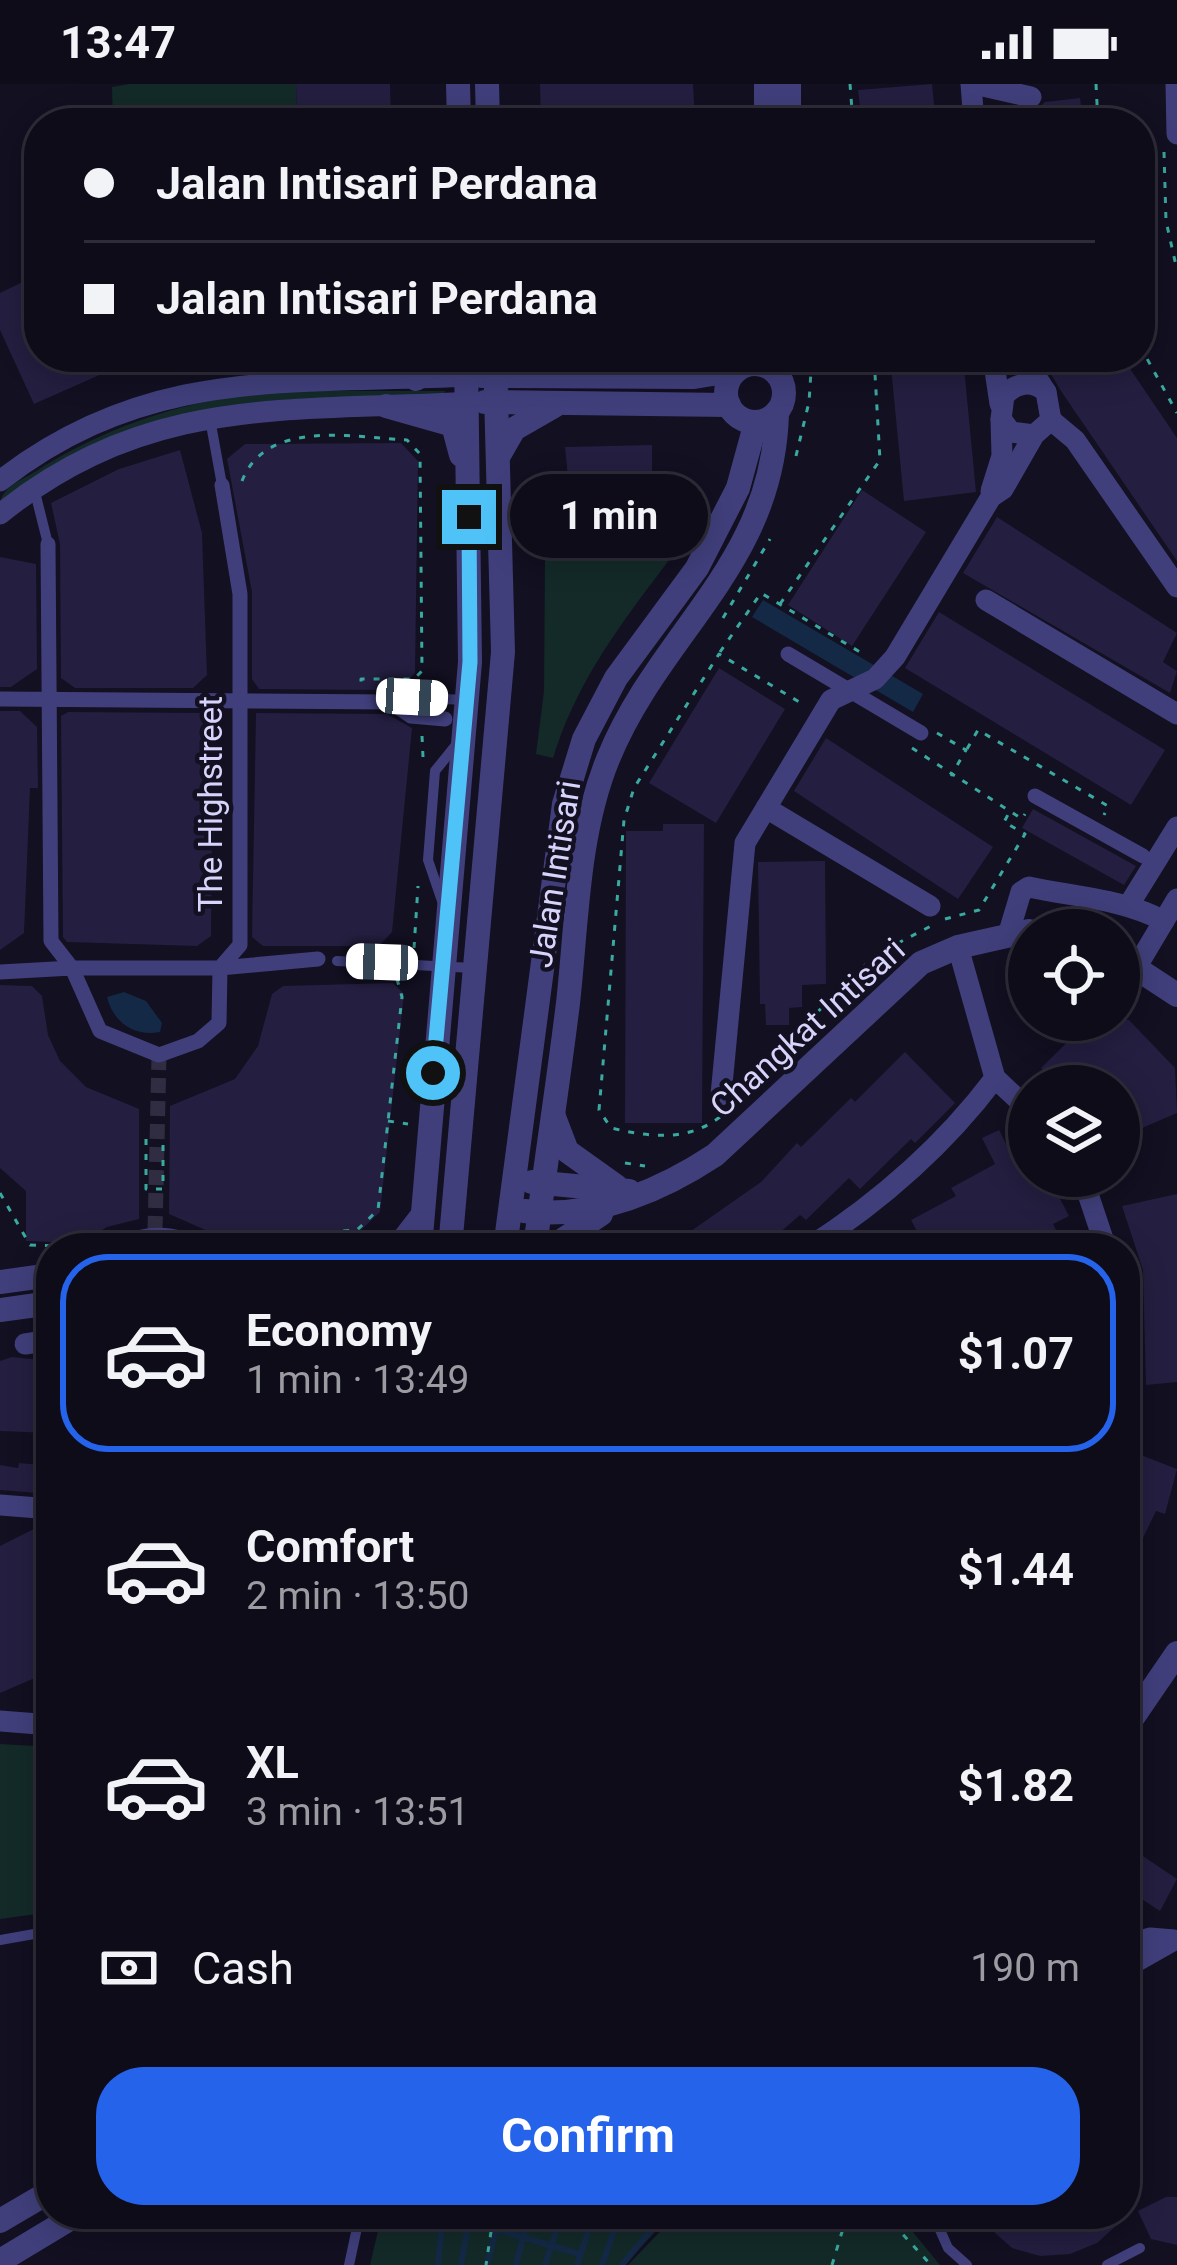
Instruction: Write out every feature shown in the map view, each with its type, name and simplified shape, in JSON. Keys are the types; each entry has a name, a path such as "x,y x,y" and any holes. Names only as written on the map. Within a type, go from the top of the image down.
{"street":[{"path":"973,84 1031,97"},
{"path":"1170,143 1176,84"},
{"path":"416,379 425,372"},
{"path":"542,372 556,376"},
{"path":"0,482 55,445 133,408 216,386 694,377 723,372"},
{"path":"729,406 726,387 752,372"},
{"path":"496,378 568,401 729,406 745,420 766,417 784,393 769,372"},
{"path":"721,1095 746,843 831,700 875,680 895,657 991,497 1002,456 995,372"},
{"path":"991,497 1003,489 1053,406 1033,372"},
{"path":"451,1233 503,652 496,378"},
{"path":"0,514 34,487 114,445 209,416 386,406 468,379"},
{"path":"421,1233 446,909 454,727 466,700 468,379"},
{"path":"1046,392 1024,383 1009,390 1001,411 1011,432 1042,428 1075,440 1177,587"},
{"path":"499,457 514,430 568,401"},
{"path":"386,406 453,425 469,517"},
{"name":"Jalan Intisari","path":"537,1233 585,844 606,763 650,678 721,586 761,506 776,448 766,417"},
{"name":"Jalan Intisari","path":"507,1233 556,850 584,739 623,667 697,568 738,488 766,417"},
{"name":"The Highstreet","path":"72,968 100,1031 159,1055 198,1041 219,1023 220,968 240,945 240,594 222,485"},
{"path":"48,544 48,923 51,941 72,968"},
{"path":"986,600 1177,714"},
{"path":"788,653 921,733"},
{"path":"0,699 369,698 454,727"},
{"path":"1035,796 1160,858"},
{"path":"766,808 930,906"},
{"path":"1130,903 1177,827"},
{"path":"1022,909 1021,892 1029,887 1103,903 1130,903 1164,921"},
{"path":"1140,948 1177,898"},
{"name":"Changkat Intisari","path":"510,1210 592,1210 715,1155 908,973 958,947 1008,931"},
{"path":"958,947 995,1078 1008,1090"},
{"path":"0,972 220,968 318,959"},
{"path":"1140,969 1177,995"},
{"path":"831,1233 859,1215 953,1133 995,1078"},
{"path":"552,1109 567,1151 630,1194"},
{"path":"513,1180 630,1194"},
{"path":"570,1233 630,1194"},
{"path":"1089,1197 1101,1233"},
{"path":"409,1233 423,1215"},
{"path":"36,1277 0,1281 2,1310 36,1305"},
{"path":"26,1344 36,1342"},
{"path":"0,1505 36,1508"},
{"path":"1140,1707 1177,1653"},
{"path":"0,1721 36,1724"},
{"path":"1140,1954 1176,1940"},
{"path":"0,2221 36,2200"},
{"path":"0,2261 53,2229"}],"lane":[{"path":"295,382 305,372"},
{"path":"209,416 222,485"},
{"path":"34,487 48,544"},
{"path":"369,698 466,700"},
{"path":"337,961 473,968"},
{"path":"0,1940 36,1934"},
{"path":"349,2265 356,2229"},
{"path":"940,2229 948,2248 967,2265"},
{"path":"1107,2265 1140,2248"}],"path":[{"path":"1170,143 1166,221 1177,270"},
{"path":"794,465 811,372"},
{"path":"780,604 880,460 875,372"},
{"path":"1154,372 1177,413"},
{"path":"341,426 342,438"},
{"path":"222,485 242,481 252,458 283,439 406,440 420,454 422,671 414,679 361,679 369,698"},
{"path":"717,626 755,572 774,530"},
{"path":"719,654 761,593 860,652"},
{"path":"422,717 424,776"},
{"path":"966,750 925,726 910,752 1022,819 1035,796"},
{"path":"951,776 978,730 1108,806 1096,830"},
{"path":"413,953 419,872"},
{"path":"416,933 428,936"},
{"path":"300,1233 357,1230 378,1210 402,997 394,973"},
{"path":"402,997 419,1000"},
{"path":"386,1121 409,1124"},
{"path":"146,1138 146,1189 163,1189 163,1138"},
{"path":"0,1193 30,1245"},
{"path":"203,1230 210,1233"},
{"path":"30,1245 36,1245"},
{"path":"22,1254 30,1245"},
{"path":"486,2265 491,2229"},
{"path":"832,2265 842,2229"},
{"path":"898,2229 931,2265"}],"green space":[{"path":"296,84 297,108 113,108 112,87"},
{"path":"272,391 445,391 444,396 268,403 155,422 101,441 49,467 0,503 18,482 118,429 208,401"},
{"path":"545,560 669,560 588,678 553,758 536,754 544,691"},
{"path":"0,1744 36,1746 36,1914 0,1919"},
{"path":"378,2229 658,2229 624,2265 370,2265"},
{"path":"663,2229 910,2229 940,2265 628,2265"}],"water":[{"path":"763,600 923,694 913,712 752,617"},
{"path":"124,992 146,1001 162,1023 160,1032 133,1030 120,1020 107,997"}],"building":[{"path":"296,84 390,84 391,108 297,108"},
{"path":"540,84 693,84 694,108 541,108"},
{"path":"932,84 934,108 860,108 858,90"},
{"path":"1080,98 1081,108 1038,108 1045,102"},
{"path":"24,281 24,372 106,372 34,404 0,330 0,293"},
{"path":"891,372 964,372 976,492 904,501"},
{"path":"1050,372 1132,372 1177,438 1177,561"},
{"path":"401,443 418,461 415,673 402,687 380,690 259,689 252,679 252,592 227,459 245,444"},
{"path":"652,445 652,525 573,527 565,447"},
{"path":"180,450 202,533 207,675 193,688 75,688 61,678 60,544 51,503 119,469"},
{"path":"862,490 926,532 852,646 788,605"},
{"path":"997,517 1177,633 1163,662 1177,671 1170,693 963,573"},
{"path":"0,557 36,564 37,669 11,687 0,687"},
{"path":"939,612 1165,750 1131,805 905,668"},
{"path":"719,668 785,709 716,823 649,783"},
{"path":"0,711 20,711 37,727 38,788 30,788 24,933 0,950"},
{"path":"68,712 204,713 213,721 211,936 197,946 67,942 63,937 61,716"},
{"path":"256,713 387,714 412,728 392,932 379,946 263,946 252,937"},
{"path":"826,738 993,847 958,899 794,791"},
{"path":"1033,809 1136,866 1124,885 1022,828"},
{"path":"663,824 704,824 702,1123 625,1123 626,831 663,831"},
{"path":"825,861 826,984 802,985 802,1007 789,1008 789,1025 766,1025 765,1004 760,1004 758,862"},
{"path":"393,983 404,994 380,1212 358,1233 212,1233 169,1214 170,1106 235,1079 258,1046 272,994 283,986"},
{"path":"0,985 32,986 42,996 48,1035 60,1061 86,1087 139,1109 139,1219 97,1233 36,1233 36,1241 26,1241 26,1191 0,1168"},
{"path":"1140,1031 1175,1068 1177,1113 1140,1129 1140,1065 1044,1065 1069,1041 1140,1041"},
{"path":"905,1052 955,1103 860,1189 849,1178 806,1220 800,1215 779,1233 692,1233 761,1182 797,1143 801,1147 851,1098 855,1102"},
{"path":"999,1130 1008,1148 1008,1197 1059,1197 1069,1216 1053,1224 1058,1233 918,1233 911,1220 956,1196 951,1188 995,1164 982,1138"},
{"path":"1177,1194 1177,1382 1146,1385 1140,1233 1131,1233 1122,1206"},
{"path":"36,1359 36,1432 0,1431 0,1361"},
{"path":"1140,1455 1177,1469 1165,1514 1156,1511 1140,1544"},
{"path":"19,1463 36,1465 36,1493 0,1490 0,1465 18,1468"},
{"path":"36,1528 36,1677 0,1693 0,1546"},
{"path":"1140,1854 1177,1879 1160,1911 1140,1898"},
{"path":"1166,2197 1177,2197 1177,2245 1151,2239 1140,2210"},
{"path":"991,2229 1112,2229 1097,2243 1070,2254 1040,2256 1012,2248"}],"waterway":[{"path":"438,2265 442,2229"},
{"path":"461,2265 467,2229"},
{"path":"495,2229 580,2254"},
{"path":"487,2265 496,2229"},
{"path":"516,2265 525,2229"},
{"path":"545,2265 557,2229"},
{"path":"577,2265 589,2229"},
{"path":"602,2265 616,2229"},
{"path":"622,2265 652,2229"}],"tunnel":[{"path":"155,1231 159,1055"}],"route":[{"path":"433,1073 470,662 469,517"}]}
